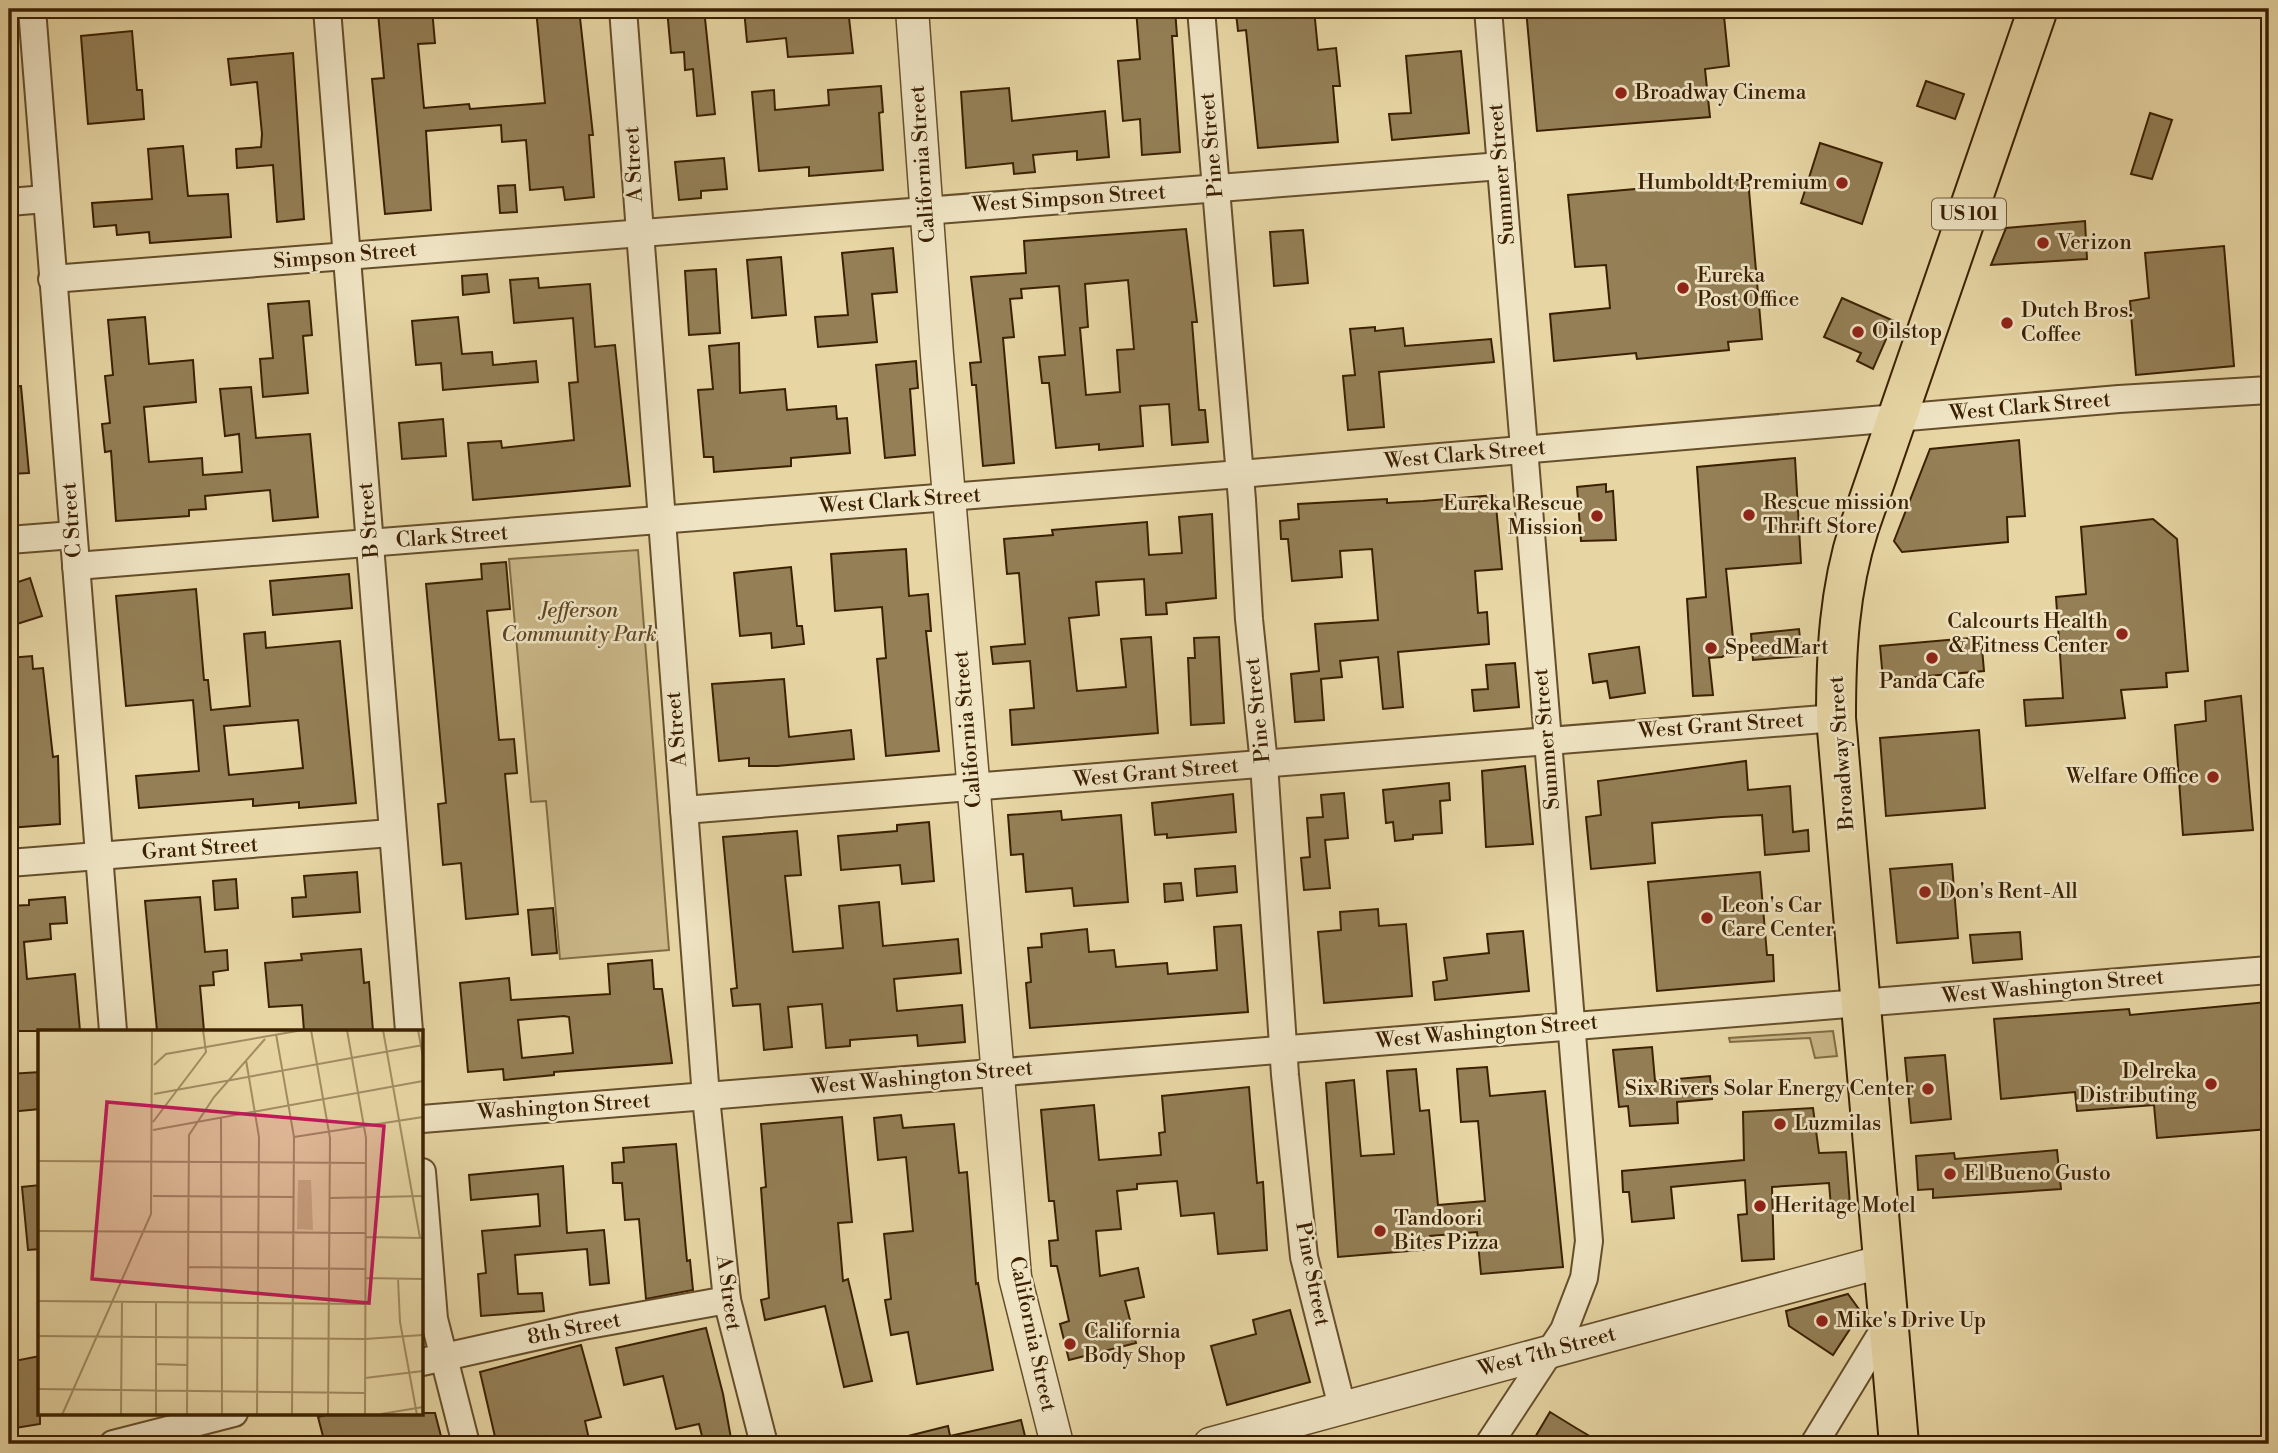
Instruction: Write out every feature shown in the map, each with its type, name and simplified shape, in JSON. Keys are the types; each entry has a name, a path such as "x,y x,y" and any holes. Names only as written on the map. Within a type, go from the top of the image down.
{"highway":[{"name":"Broadway Street","path":"1899,1444 1836,718 1836,654 1845,573 2038,9"}],"street":[{"name":"C Street","path":"32,9 113,1030"},
{"name":"B Street","path":"327,9 345,256 371,543 391,833 410,1030"},
{"name":"A Street","path":"623,9 706,1097 727,1300 764,1444"},
{"name":"California Street","path":"912,9 926,211 1015,1277 1057,1444"},
{"name":"Pine Street","path":"1201,9 1240,474 1249,619 1264,764 1283,1049 1304,1257 1342,1407"},
{"name":"Summer Street","path":"1488,9 1589,1241 1584,1278 1564,1329 1489,1444"},
{"name":"West Simpson Street","path":"638,232 1501,166"},
{"path":"9,202 46,199"},
{"name":"Simpson Street","path":"52,279 638,232"},
{"name":"West Clark Street","path":"661,520 2269,390"},
{"name":"Clark Street","path":"76,566 661,520"},
{"path":"9,540 73,535"},
{"name":"West Grant Street","path":"684,810 1836,718"},
{"name":"Grant Street","path":"9,863 391,833"},
{"name":"West Washington Street","path":"706,1097 2269,970"},
{"name":"Washington Street","path":"424,1119 706,1097"},
{"path":"424,1196 434,1319 432,1359 466,1444"},
{"name":"West 7th Street","path":"1210,1444 1884,1261"},
{"name":"8th Street","path":"432,1359 583,1326 727,1300"},
{"path":"1814,1444 1889,1321"},
{"path":"113,1444 230,1414"}],"green space":[{"name":"Jefferson Community Park","path":"638,550 669,950 560,959 546,801 531,802 509,559"},
{"path":"1833,1031 1837,1056 1815,1058 1810,1038 1730,1042 1729,1038"}],"building":[{"path":"432,9 435,43 418,44 424,108 469,104 470,109 545,103 536,9 579,9 593,135 589,135 594,197 565,200 563,187 530,190 526,140 502,142 501,125 426,131 431,210 385,214 372,79 384,78 378,13"},
{"path":"667,9 704,9 715,114 697,116 693,69 685,70 684,52 671,53"},
{"path":"744,9 848,9 853,53 788,57 786,38 747,42"},
{"path":"1136,9 1175,9 1177,36 1172,36 1180,152 1142,155 1140,119 1123,121 1118,61 1140,59"},
{"path":"1314,9 1318,50 1336,48 1340,86 1333,86 1338,142 1258,148 1246,30 1238,31 1236,13"},
{"name":"Broadway Cinema","path":"1526,9 1702,9 1703,18 1724,16 1729,66 1705,69 1710,117 1537,131"},
{"path":"132,31 137,90 142,90 144,119 88,124 81,36"},
{"path":"1461,51 1469,133 1392,140 1389,114 1411,113 1406,56"},
{"path":"293,53 304,219 277,222 273,165 237,168 236,149 261,147 262,134 257,82 231,85 228,59"},
{"path":"1926,81 1964,94 1955,119 1917,106"},
{"path":"881,86 883,112 879,113 883,170 809,176 809,167 759,171 752,92 774,90 775,110 829,105 828,90"},
{"path":"1009,88 1012,121 1105,111 1109,157 1077,160 1077,151 1033,155 1035,172 1014,174 1013,163 966,168 961,92"},
{"path":"2150,113 2172,120 2152,179 2131,174"},
{"name":"Humboldt Premium","path":"1820,143 1882,163 1862,224 1801,203"},
{"path":"183,146 188,196 228,194 231,237 150,243 149,232 117,235 116,225 94,227 92,203 152,199 148,149"},
{"path":"724,158 727,189 701,191 701,198 679,200 675,162"},
{"name":"Eureka Post Office","path":"1748,179 1762,339 1728,342 1729,350 1637,359 1636,353 1554,361 1550,314 1610,308 1606,265 1575,267 1568,195"},
{"path":"515,185 517,212 500,213 498,186"},
{"name":"Verizon","path":"2085,221 2087,259 1991,265 2006,228"},
{"path":"1186,229 1197,322 1192,322 1199,410 1205,410 1208,442 1172,445 1169,404 1140,406 1143,446 1099,450 1099,444 1056,448 1049,383 1042,383 1039,357 1065,355 1059,286 1021,289 1022,298 1010,299 1014,337 1003,338 1014,463 983,466 976,385 972,385 970,363 981,362 971,277 1026,273 1024,241","holes":["1128,280 1134,349 1117,350 1120,392 1086,395 1080,328 1088,327 1085,284"]},
{"path":"1303,230 1308,283 1274,286 1270,232"},
{"path":"2224,246 2234,366 2136,375 2130,301 2149,298 2145,253"},
{"path":"893,248 897,292 872,294 877,342 818,347 815,317 848,315 842,253"},
{"path":"781,257 786,315 752,318 747,260"},
{"path":"716,269 720,333 689,335 685,271"},
{"path":"487,274 489,292 463,295 462,276"},
{"path":"538,278 539,288 590,284 595,347 615,345 630,486 473,500 468,443 501,441 502,448 574,440 569,383 578,382 573,318 514,323 510,280"},
{"path":"1842,298 1894,321 1873,369 1857,361 1861,353 1824,337"},
{"path":"309,301 312,335 303,336 308,393 263,397 260,359 273,358 268,304"},
{"path":"145,317 149,364 193,360 196,402 144,407 149,462 202,458 203,475 242,472 239,434 225,436 220,389 251,387 256,438 310,434 318,517 273,521 270,490 205,496 206,509 189,510 189,516 116,521 111,451 105,452 102,424 110,423 105,376 113,375 108,320"},
{"path":"458,317 462,354 492,352 493,365 536,361 538,382 443,390 441,363 416,365 412,321"},
{"path":"1375,327 1375,331 1403,328 1405,346 1491,339 1494,362 1379,372 1384,427 1348,430 1343,376 1355,375 1350,329"},
{"path":"739,343 740,393 785,389 787,410 836,406 837,419 847,418 850,453 791,458 791,466 714,472 713,457 704,457 698,390 713,389 709,346"},
{"path":"916,361 918,388 910,389 915,455 885,458 876,365"},
{"path":"21,386 29,473 9,474 9,387"},
{"path":"443,419 446,456 402,459 399,423"},
{"path":"2019,440 2025,516 2007,517 2008,542 1902,552 1894,541 1930,449"},
{"name":"Rescue mission Thrift Store","path":"1795,458 1801,563 1726,569 1734,648 1722,657 1709,658 1713,695 1693,696 1687,599 1706,597 1697,467"},
{"name":"Eureka Rescue Mission","path":"1606,484 1606,492 1613,491 1616,540 1581,541 1577,487"},
{"path":"1495,495 1502,569 1475,571 1478,613 1487,612 1489,644 1398,652 1403,707 1383,709 1378,657 1340,661 1342,677 1321,679 1324,720 1295,722 1291,674 1319,671 1315,624 1378,620 1372,549 1340,551 1342,577 1292,581 1288,539 1281,539 1280,521 1299,519 1298,504 1387,499 1387,503"},
{"path":"1212,514 1216,598 1166,603 1167,614 1146,615 1144,579 1096,582 1099,615 1069,618 1077,691 1126,687 1121,639 1151,637 1158,733 1012,745 1010,710 1034,708 1030,661 993,664 991,647 1025,644 1019,573 1007,574 1004,539 1053,535 1052,530 1147,522 1149,555 1182,553 1179,517"},
{"name":"Calcourts Health & Fitness Center","path":"2153,519 2177,539 2188,671 2166,673 2167,687 2121,690 2125,718 2026,726 2024,700 2063,698 2056,597 2086,594 2081,527"},
{"path":"906,549 909,596 928,594 931,631 926,631 939,751 886,756 877,659 886,658 882,607 835,611 831,554"},
{"path":"506,562 510,609 487,611 499,740 514,739 517,773 505,774 518,914 466,919 461,863 443,865 438,804 446,803 426,584 482,579 481,564"},
{"path":"791,567 797,626 802,626 804,644 772,648 771,633 740,636 734,573"},
{"path":"349,574 352,608 273,615 270,581"},
{"path":"30,578 42,616 17,624 9,599 9,585"},
{"path":"196,589 204,680 208,680 211,710 250,706 244,634 265,632 266,648 340,641 356,803 299,808 299,802 253,806 253,799 139,808 136,776 199,771 193,700 126,706 116,596","holes":["298,720 303,768 229,775 224,726"]},
{"path":"1799,629 1802,656 1753,660 1751,634"},
{"path":"1219,637 1224,723 1191,725 1188,658 1195,658 1194,638"},
{"name":"Panda Cafe","path":"1981,637 1984,671 1883,680 1880,646"},
{"path":"1639,647 1645,693 1610,698 1607,681 1593,683 1589,654"},
{"path":"32,656 33,669 43,668 53,757 58,756 60,824 9,828 9,798 14,798 9,752 9,658"},
{"path":"1515,663 1519,707 1474,711 1472,690 1488,689 1486,665"},
{"path":"784,679 789,737 851,730 854,759 777,766 749,766 749,758 719,761 712,684"},
{"name":"Welfare Office","path":"2241,696 2253,830 2183,835 2175,725 2206,721 2205,701"},
{"path":"1979,730 1985,808 1886,816 1880,738"},
{"path":"1746,761 1748,790 1790,786 1793,832 1808,830 1809,851 1765,855 1762,815 1722,817 1652,823 1655,863 1591,869 1586,817 1601,815 1598,781"},
{"path":"1525,766 1533,844 1486,847 1482,771"},
{"path":"1449,783 1450,800 1440,801 1442,833 1413,835 1413,839 1395,841 1393,822 1386,823 1383,790"},
{"path":"1344,793 1348,838 1325,840 1330,888 1304,890 1301,858 1310,857 1307,818 1323,817 1321,795"},
{"path":"1233,794 1236,832 1167,838 1167,834 1155,835 1152,803"},
{"path":"1061,811 1062,820 1121,815 1128,902 1074,906 1072,888 1026,892 1023,854 1011,855 1008,815"},
{"path":"929,822 934,881 902,884 900,865 841,870 838,836 897,831 897,825"},
{"path":"797,831 801,875 785,876 793,952 843,948 839,906 879,902 883,946 958,939 961,973 894,979 897,1011 962,1005 965,1042 918,1046 917,1035 850,1040 850,1046 826,1048 822,1004 788,1007 792,1047 764,1050 760,1004 733,1006 731,989 737,988 723,837"},
{"path":"1952,864 1958,938 1897,943 1890,869"},
{"path":"1235,866 1237,892 1197,896 1195,869"},
{"path":"357,872 360,912 293,917 292,898 306,897 304,876"},
{"name":"Leon's Car Care Center","path":"1760,872 1767,955 1773,955 1774,981 1657,991 1648,882"},
{"path":"236,879 238,908 215,910 213,881"},
{"path":"1181,883 1183,900 1165,902 1164,884"},
{"path":"65,897 67,923 50,924 51,939 24,942 27,979 75,974 80,1030 9,1031 9,906 29,905 29,900"},
{"path":"200,897 205,952 227,950 228,970 213,972 214,985 200,986 204,1030 157,1030 145,901"},
{"path":"553,908 557,953 532,955 528,910"},
{"path":"1378,909 1379,926 1406,924 1412,996 1324,1003 1318,932 1341,930 1340,912"},
{"path":"1241,925 1248,1012 1030,1028 1026,983 1031,982 1028,948 1042,947 1041,934 1087,929 1089,952 1114,950 1116,967 1167,963 1168,974 1217,970 1214,927"},
{"path":"1523,931 1529,991 1435,1000 1433,982 1447,980 1444,958 1489,953 1487,934"},
{"path":"2020,932 2022,959 1973,963 1970,935"},
{"path":"361,949 364,983 369,982 373,1030 304,1030 302,1005 269,1007 265,963 302,960 301,954"},
{"path":"652,960 654,989 662,989 672,1063 554,1072 554,1075 504,1080 503,1069 468,1072 460,983 509,978 511,1000 610,994 608,964","holes":["569,1017 573,1053 522,1058 518,1020"]},
{"path":"2267,1002 2269,1129 2157,1138 2154,1105 2077,1111 2075,1092 2001,1099 1994,1019 2129,1009 2130,1015"},
{"path":"1652,1047 1655,1081 1710,1076 1712,1099 1677,1102 1678,1123 1630,1126 1628,1106 1619,1107 1613,1050"},
{"name":"Six Rivers Solar Energy Center","path":"1945,1055 1951,1119 1911,1123 1905,1058"},
{"path":"1487,1067 1490,1096 1545,1091 1563,1267 1481,1274 1477,1232 1430,1236 1432,1249 1338,1257 1326,1083 1354,1080 1361,1156 1394,1154 1387,1071 1416,1069 1420,1111 1429,1110 1438,1205 1485,1201 1478,1121 1461,1122 1457,1069"},
{"path":"38,1072 38,1109 9,1112 9,1074"},
{"path":"1249,1087 1257,1183 1263,1182 1267,1250 1218,1254 1214,1213 1181,1216 1177,1181 1137,1184 1137,1189 1117,1191 1121,1229 1096,1231 1100,1276 1138,1268 1144,1297 1125,1301 1136,1343 1069,1360 1060,1324 1069,1321 1057,1266 1051,1266 1049,1241 1058,1240 1054,1201 1049,1201 1041,1110 1094,1105 1099,1160 1161,1155 1159,1133 1165,1132 1162,1096"},
{"path":"1813,1108 1819,1153 1846,1152 1850,1205 1831,1207 1829,1183 1772,1187 1774,1259 1742,1261 1738,1215 1747,1214 1745,1180 1671,1187 1674,1218 1632,1222 1629,1192 1623,1192 1622,1171 1744,1160 1743,1112"},
{"path":"901,1115 903,1128 954,1124 959,1173 967,1172 976,1284 978,1283 993,1370 917,1384 908,1332 891,1335 885,1300 891,1299 884,1234 913,1231 906,1157 878,1160 874,1118"},
{"path":"842,1117 852,1222 838,1223 843,1281 848,1279 872,1381 844,1387 825,1306 765,1320 761,1300 769,1298 761,1188 766,1187 761,1124"},
{"path":"676,1144 687,1261 690,1260 693,1290 646,1299 639,1219 625,1220 622,1183 613,1183 612,1163 624,1162 623,1148"},
{"path":"2057,1150 2061,1189 1933,1198 1933,1189 1918,1190 1916,1156 1954,1153 1955,1159"},
{"path":"563,1166 567,1233 604,1230 609,1283 590,1285 587,1249 515,1255 518,1294 542,1293 544,1311 481,1316 478,1274 486,1273 482,1231 540,1226 538,1194 471,1200 469,1175"},
{"path":"38,1185 38,1249 28,1250 22,1187"},
{"name":"Mike's Drive Up","path":"1848,1294 1861,1312 1833,1355 1789,1326 1786,1311"},
{"path":"1290,1310 1310,1382 1227,1405 1211,1346 1256,1334 1253,1320"},
{"path":"706,1328 723,1394 732,1444 704,1444 699,1424 676,1429 663,1376 624,1385 616,1348"},
{"path":"581,1345 601,1417 585,1421 590,1444 518,1444 516,1436 496,1441 480,1372"},
{"path":"38,1356 40,1424 9,1429 9,1362"},
{"path":"1550,1412 1576,1428 1603,1444 1531,1444"},
{"path":"435,1413 443,1444 325,1444 318,1417 330,1414"},
{"path":"1021,1420 1027,1444 901,1444 900,1438 948,1426 950,1436"}],"place":[{"name":"Broadway Cinema","path":"1621,93"},
{"name":"Humboldt Premium","path":"1842,183"},
{"name":"Verizon","path":"2043,243"},
{"name":"Eureka Post Office","path":"1683,288"},
{"name":"Dutch Bros. Coffee","path":"2007,323"},
{"name":"Oilstop","path":"1858,332"},
{"name":"Rescue mission Thrift Store","path":"1749,515"},
{"name":"Eureka Rescue Mission","path":"1597,516"},
{"name":"Calcourts Health & Fitness Center","path":"2122,634"},
{"name":"SpeedMart","path":"1711,648"},
{"name":"Panda Cafe","path":"1932,658"},
{"name":"Welfare Office","path":"2213,777"},
{"name":"Don's Rent-All","path":"1925,892"},
{"name":"Leon's Car Care Center","path":"1707,918"},
{"name":"Delreka Distributing","path":"2211,1084"},
{"name":"Six Rivers Solar Energy Center","path":"1928,1089"},
{"name":"Luzmilas","path":"1780,1124"},
{"name":"El Bueno Gusto","path":"1950,1174"},
{"name":"Heritage Motel","path":"1760,1206"},
{"name":"Tandoori Bites Pizza","path":"1380,1231"},
{"name":"Mike's Drive Up","path":"1822,1321"},
{"name":"California Body Shop","path":"1070,1344"}]}
